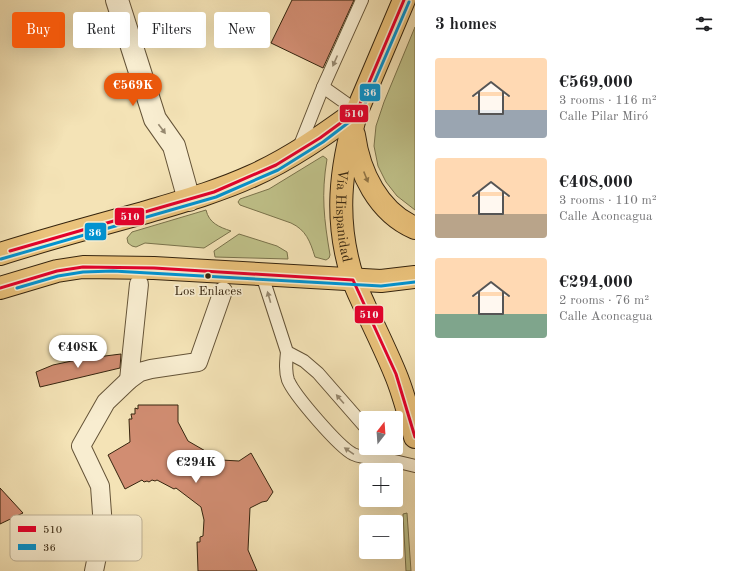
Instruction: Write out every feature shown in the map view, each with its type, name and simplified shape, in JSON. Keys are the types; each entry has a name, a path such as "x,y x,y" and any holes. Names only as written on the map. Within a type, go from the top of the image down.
{"highway":[{"name":"Vía Hispanidad","path":"404,0 355,118 342,178 340,201 346,254 353,280 396,374 415,437"},
{"path":"0,254 189,200 252,176 297,153 355,118"},
{"name":"Vía Hispanidad","path":"355,118 355,144 367,181 382,203 395,215 415,228"},
{"path":"0,288 57,271 83,267 154,268 381,281 415,277"}],"street":[{"path":"117,0 155,119 174,146 189,200"},
{"path":"129,380 139,284"},
{"path":"102,515 100,486 81,446 106,402 129,380 140,372 198,362 223,292"},
{"path":"94,571 96,561"}],"lane":[{"path":"297,153 323,87 362,0"},
{"path":"323,87 355,118"},
{"path":"262,275 287,352 286,369 288,380 295,394 312,414 351,454 362,458 386,458 415,466"},
{"path":"287,352 304,361 318,373 359,420"}],"green space":[{"path":"415,27 415,210 397,196 386,182 378,166 374,146 376,126 384,102"},
{"path":"323,156 327,159 324,184 324,207 330,255 326,260 315,257 307,237 296,226 240,205 238,202 240,199 269,189"},
{"path":"206,210 209,218 215,224 231,231 204,248 145,243 136,247 128,243 127,238 132,232"},
{"path":"239,234 277,246 287,252 288,259 215,257 214,251"},
{"path":"407,513 411,571 406,571 403,514"}],"building":[{"path":"292,0 354,0 323,68 271,43"},
{"path":"121,354 120,368 40,387 36,372 53,365 81,359"},
{"path":"138,405 178,405 178,422 188,441 221,460 239,461 251,453 273,492 267,501 250,508 248,550 257,571 198,571 197,542 200,542 200,537 203,536 204,520 201,507 176,488 174,489 157,480 144,482 142,480 125,489 108,455 130,442 129,419 132,419 131,414 135,414 135,408 138,409"},
{"path":"0,488 23,513 19,515 10,515 10,519 0,524"}],"transit line":[{"name":"510","path":"10,251 214,192 276,165 320,138 357,111 404,0"},
{"name":"36","path":"1,259 216,197 278,170 323,142 361,113 409,2"},
{"name":"510","path":"0,288 57,271 83,267 154,268 353,280 396,374 415,437"},
{"name":"36","path":"17,288 58,276 83,272 113,271 381,286 415,282"}],"place":[{"name":"Los Enlaces","path":"208,276"}]}
